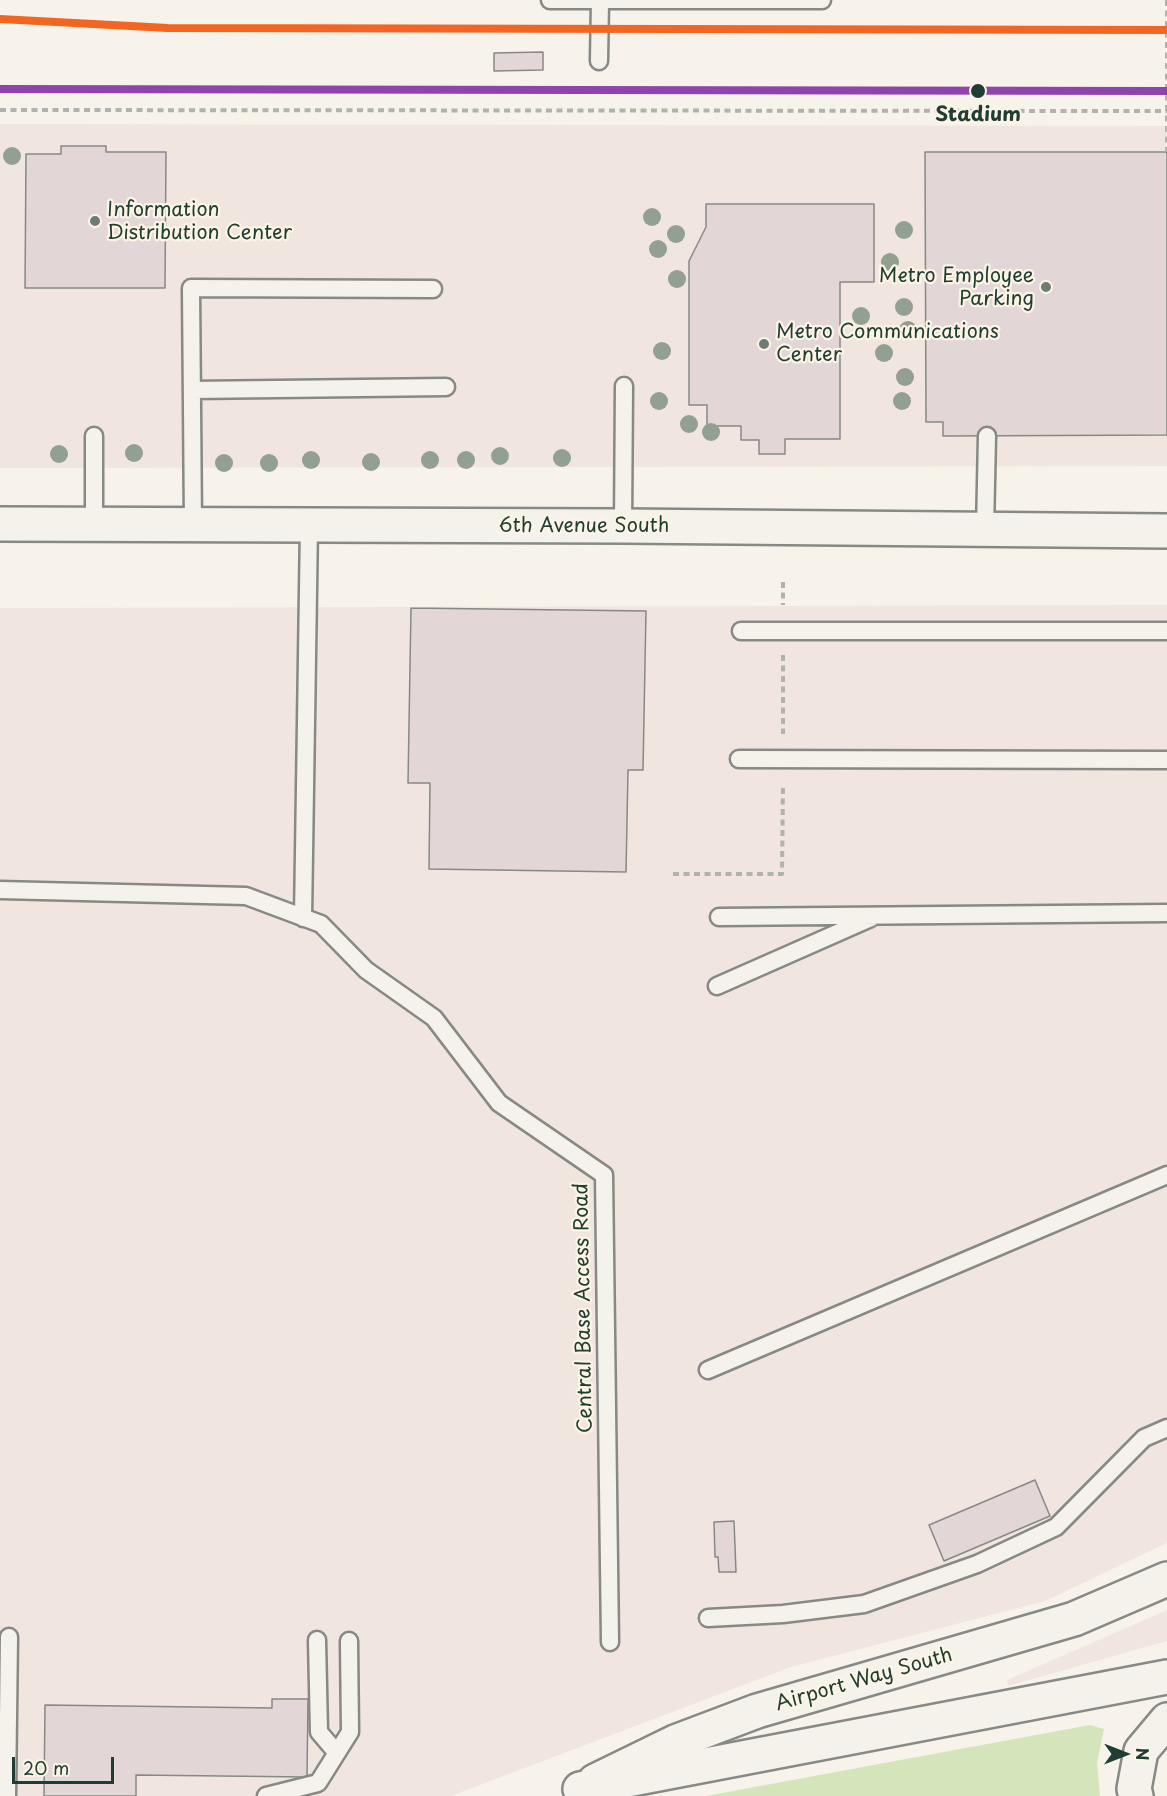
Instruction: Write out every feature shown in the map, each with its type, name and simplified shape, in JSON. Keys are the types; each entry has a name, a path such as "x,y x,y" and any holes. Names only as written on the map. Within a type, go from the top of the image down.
{"main road":[{"name":"6th Avenue South","path":"0,524 1167,531"},
{"name":"Airport Way South","path":"574,1792 675,1742 757,1711 1074,1619 1167,1579"},
{"path":"574,1792 1167,1677"},
{"path":"1136,1796 1134,1789 1141,1751 1167,1720"}],"lane":[{"path":"550,0 822,0"},
{"path":"599,61 600,1"},
{"path":"193,525 191,288 433,289"},
{"path":"623,526 624,386"},
{"path":"192,390 446,387"},
{"path":"94,436 94,524"},
{"path":"985,530 987,436"},
{"path":"303,918 309,525"},
{"path":"741,631 1167,632"},
{"path":"739,759 1167,760"},
{"name":"Central Base Access Road","path":"0,890 246,896 321,924 366,970 434,1018 500,1102 604,1175 610,1641"},
{"path":"719,917 1167,913"},
{"path":"717,986 877,915"},
{"path":"708,1370 1167,1175"},
{"path":"708,1618 783,1614 864,1604 977,1564 1056,1527 1144,1438 1167,1428"},
{"path":"8,1796 9,1637"},
{"path":"317,1640 319,1732 336,1752"},
{"path":"266,1796 318,1783 350,1732 349,1641"}],"path":[{"path":"1167,0 1167,152"},
{"path":"0,110 1167,111"}],"shaded area":[{"path":"0,124 1167,126 1167,466 0,468"},
{"path":"1167,605 1167,1543 1045,1601 791,1667 451,1796 0,1796 0,608"},
{"path":"1167,1610 1167,1641 1008,1686 1007,1680"}],"green space":[{"path":"1090,1725 1104,1729 1097,1763 1100,1796 706,1796"}],"building":[{"path":"543,52 543,70 494,71 494,53"},
{"name":"Information Distribution Center","path":"61,146 106,146 106,152 166,152 165,288 25,288 26,154 61,154"},
{"name":"Metro Employee Parking","path":"925,152 1167,152 1167,435 943,436 943,422 926,422"},
{"name":"Metro Communications Center","path":"706,204 874,204 874,282 840,282 840,439 785,439 785,454 759,454 759,440 741,440 741,426 707,426 707,405 689,405 689,261 706,227"},
{"path":"411,608 646,611 643,770 628,770 626,872 429,869 430,783 408,783"},
{"path":"1035,1480 1050,1516 944,1561 929,1525"},
{"path":"734,1521 736,1572 719,1572 718,1557 715,1557 714,1522"},
{"path":"272,1699 308,1699 307,1777 136,1775 136,1796 44,1796 45,1705 272,1708"}],"transit line":[{"path":"0,19 168,28 1167,30"},
{"path":"0,89 1167,91"}],"place":[{"name":"Stadium","path":"978,91"},
{"name":"Information Distribution Center","path":"95,221"},
{"name":"Metro Employee Parking","path":"1046,287"},
{"name":"Metro Communications Center","path":"764,344"}]}
